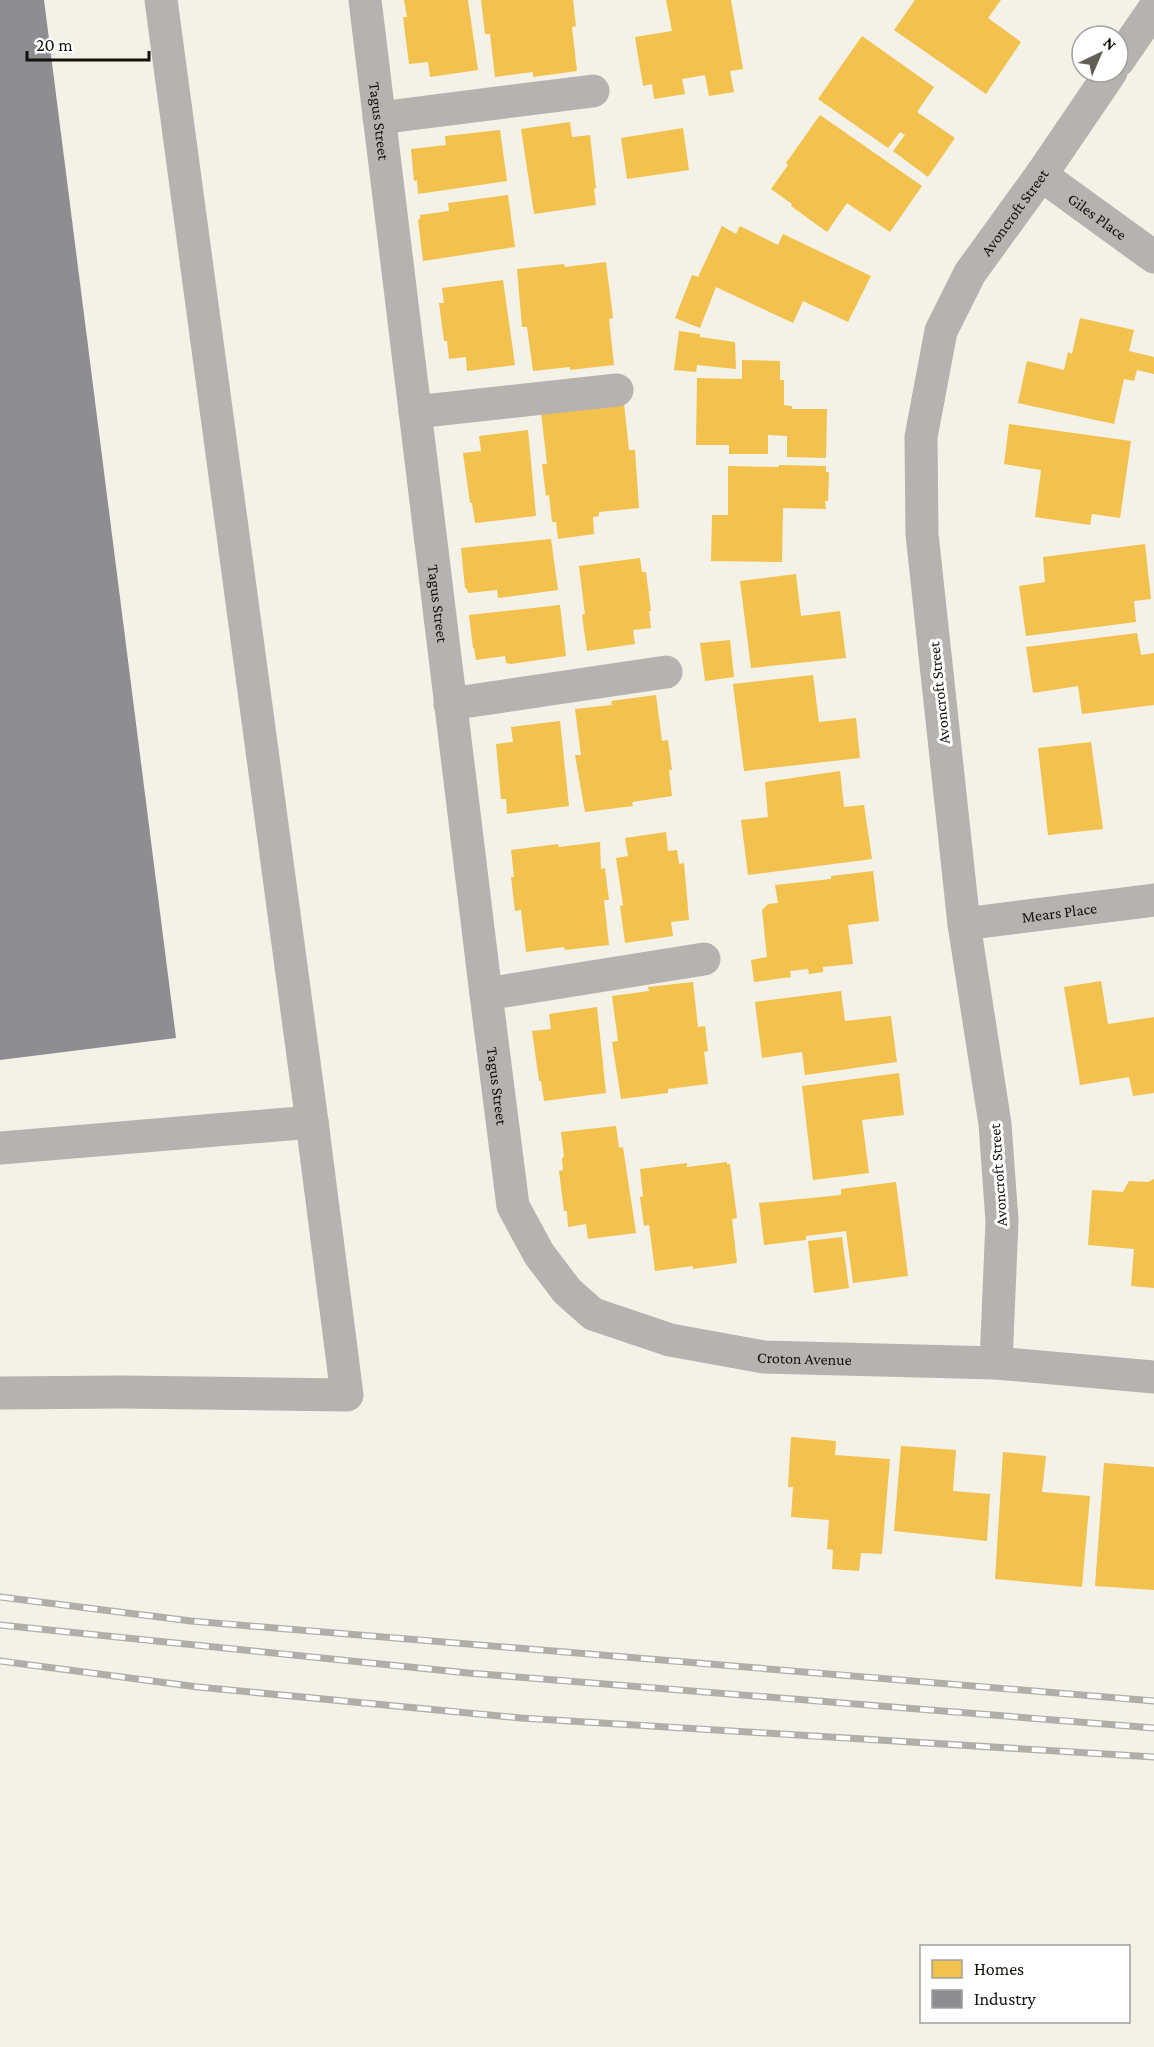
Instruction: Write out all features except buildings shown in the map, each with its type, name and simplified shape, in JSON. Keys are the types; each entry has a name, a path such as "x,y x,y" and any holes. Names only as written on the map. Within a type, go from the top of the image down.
{"street":[{"path":"0,1393 347,1395 161,0"},
{"name":"Tagus Street","path":"365,0 513,1206"},
{"path":"1130,44 1154,9"},
{"name":"Avoncroft Street","path":"996,1363 1002,1221 995,1124 964,924 922,534 921,437 941,331 970,273 1103,84"},
{"path":"379,118 593,91"},
{"name":"Giles Place","path":"1041,175 1154,257"},
{"path":"415,412 617,390"},
{"path":"450,704 666,672"},
{"name":"Mears Place","path":"964,924 1154,900"},
{"path":"486,994 704,959"},
{"path":"0,1148 312,1122"},
{"name":"Croton Avenue","path":"513,1206 539,1254 567,1291 593,1314 670,1340 764,1357 996,1363 1154,1377"}],"railway":[{"path":"0,1597 191,1621 1154,1701"},
{"path":"0,1625 468,1673 1154,1728"},
{"path":"0,1661 198,1687 521,1718 1154,1757"}]}
